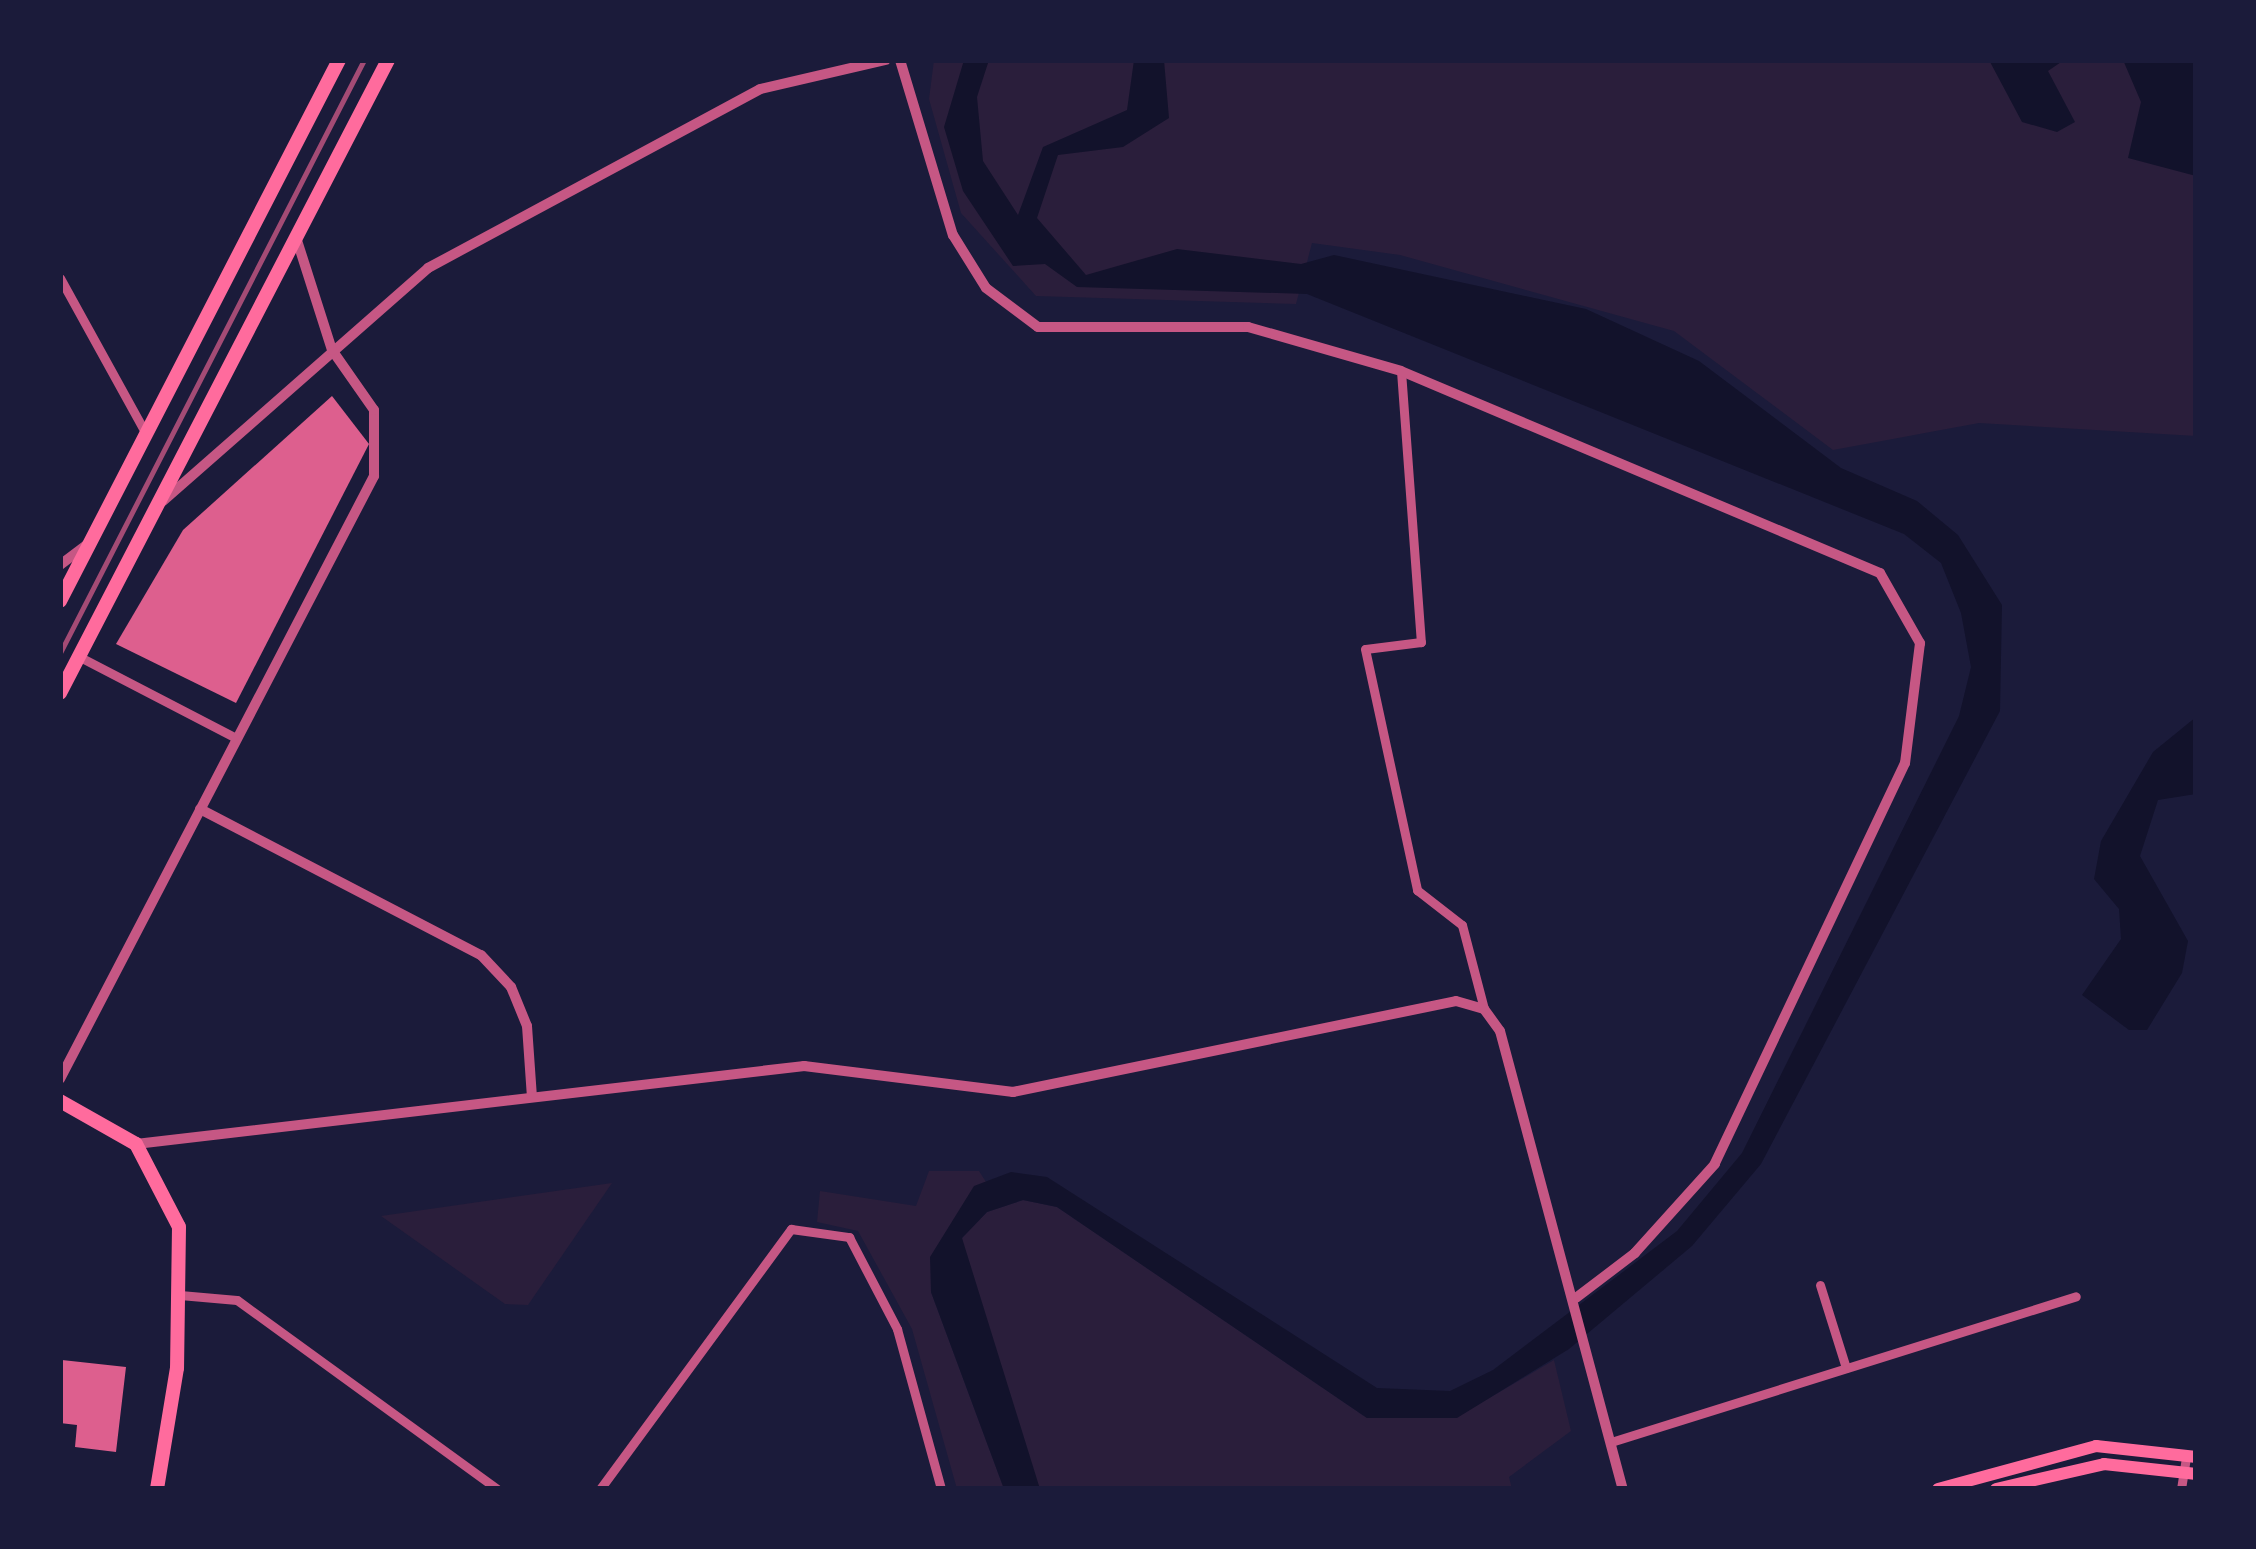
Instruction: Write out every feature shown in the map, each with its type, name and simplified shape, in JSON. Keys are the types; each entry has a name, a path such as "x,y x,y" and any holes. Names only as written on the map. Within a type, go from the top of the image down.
{"main road":[{"path":"60,601 339,60"},
{"path":"60,693 297,240 383,62"},
{"path":"60,1101 136,1144 179,1227 180,1295 157,1489"},
{"path":"1938,1489 2096,1446 2191,1457"},
{"path":"1996,1489 2104,1464 2190,1473"}],"street":[{"path":"151,512 428,268 734,100 886,60"},
{"path":"900,60 952,235 986,288 1039,328 1248,327 1401,371 1880,573 1920,643 1905,763 1715,1164 1652,1237 1576,1298"},
{"path":"60,1078 374,476 374,410 332,350 297,240"},
{"path":"60,278 146,434"},
{"path":"1401,371 1421,642 1365,649 1417,890 1462,925 1484,1010 1544,1180 1622,1489"},
{"path":"60,565 90,543"},
{"path":"78,656 236,738"},
{"path":"200,809 481,955 512,987 526,1026 532,1097"},
{"path":"136,1144 804,1066 1013,1092 1456,1000 1484,1010"},
{"path":"600,1489 791,1229 848,1238 897,1329 941,1489"},
{"path":"1820,1285 1846,1368"},
{"path":"180,1295 237,1300 497,1489"},
{"path":"1611,1442 2076,1296"},
{"path":"2181,1489 2190,1473 2191,1457"}],"shaded area":[{"path":"934,60 2196,60 2196,436 1979,423 1833,450 1674,331 1400,255 1312,243 1296,304 1036,296 961,213 929,99"},
{"path":"964,60 989,60 977,97 983,161 1018,215 1043,147 1127,110 1134,60 1164,60 1169,118 1123,147 1058,155 1037,218 1086,275 1177,249 1301,264 1334,255 1586,309 1699,361 1841,468 1917,501 1958,535 2002,605 2000,711 1761,1164 1692,1246 1569,1349 1457,1418 1367,1418 1057,1207 1023,1200 987,1212 962,1238 1040,1489 1004,1489 931,1292 930,1257 974,1186 1011,1172 1047,1177 1377,1388 1450,1391 1493,1370 1677,1231 1742,1153 1959,716 1971,667 1961,613 1941,563 1904,534 1307,294 1077,287 1045,264 1013,266 963,191 944,127"},
{"path":"1989,60 2064,60 2048,71 2075,122 2057,132 2022,122"},
{"path":"2123,60 2196,60 2196,176 2128,158 2141,102"},
{"path":"2196,717 2196,794 2158,800 2140,856 2188,941 2182,973 2147,1030 2129,1030 2082,995 2121,939 2119,909 2094,879 2101,841 2153,752"},
{"path":"929,1171 979,1171 986,1182 974,1187 931,1292 1004,1489 957,1489 912,1329 858,1231 817,1222 820,1191 916,1206"},
{"path":"612,1183 528,1305 505,1304 381,1216"},
{"path":"1023,1200 1057,1207 1367,1418 1457,1417 1554,1360 1571,1431 1509,1477 1512,1489 1038,1489 964,1270 962,1238 987,1212"}],"building":[{"path":"332,396 369,444 236,703 116,644 183,530"},
{"path":"62,1360 126,1367 116,1452 75,1447 77,1425 60,1423"}],"railway":[{"path":"60,653 364,60"}]}
